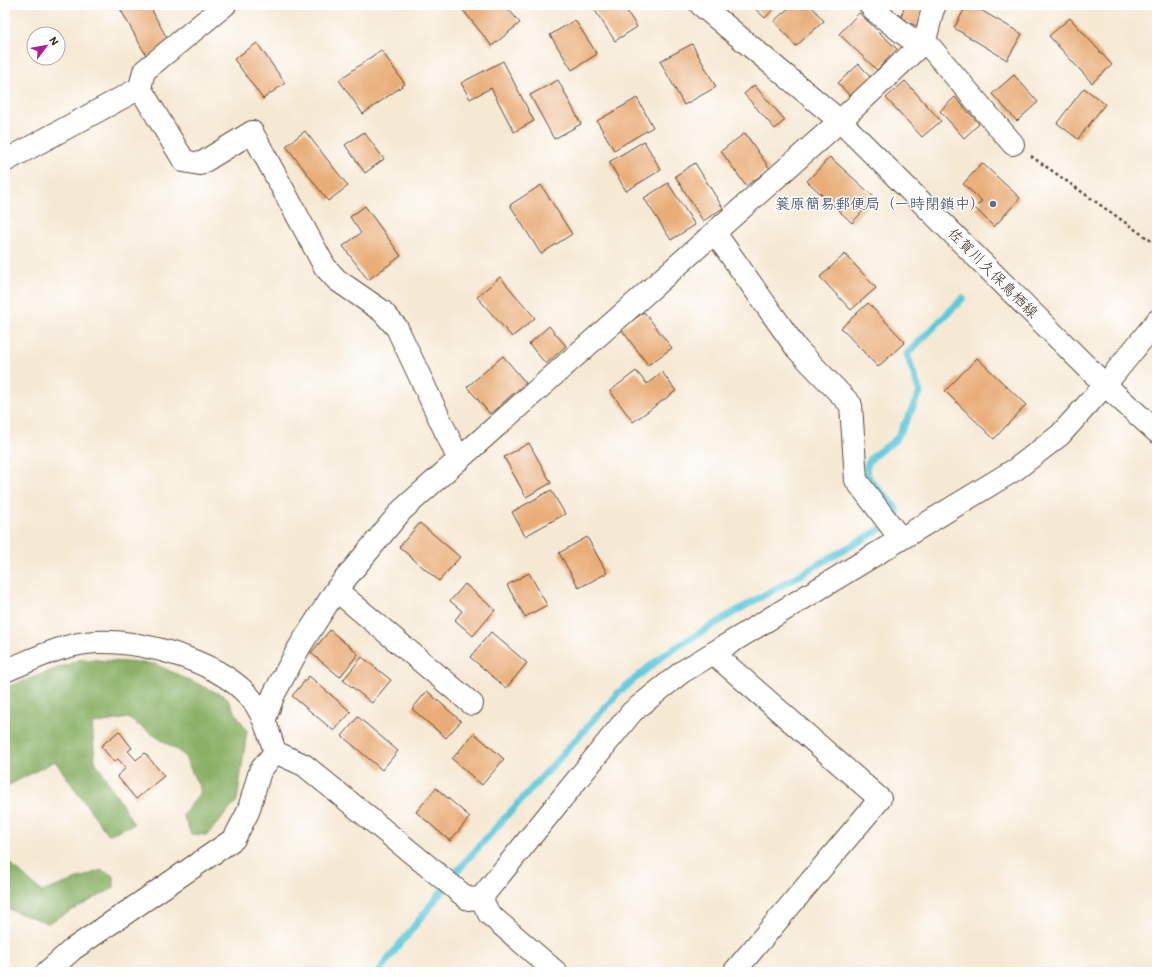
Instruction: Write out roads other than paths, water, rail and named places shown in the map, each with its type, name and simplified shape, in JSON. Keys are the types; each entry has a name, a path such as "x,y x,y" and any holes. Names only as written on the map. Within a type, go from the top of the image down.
{"street":[{"path":"226,5 144,71 140,88 184,161 200,164 252,132 326,266 337,280 382,311 397,328 458,460"},
{"name":"佐賀川久保鳥栖線","path":"701,5 840,121 1106,385 1157,432"},
{"path":"870,5 875,11 912,40 925,41 1013,144"},
{"path":"264,721 274,694 300,646 336,590 402,510 840,121 925,41 935,5"},
{"path":"5,160 140,88"},
{"path":"715,233 797,349 851,405 856,480 900,538"},
{"path":"5,671 65,647 97,642 142,644 193,660 236,684 255,704 264,721 275,752 304,765 468,899 481,898 632,712 682,672 900,538 1016,469 1060,435 1106,385 1157,321"},
{"path":"336,590 472,704"},
{"path":"713,653 880,799 734,972"},
{"path":"47,972 73,949 234,839 248,812 260,771 275,752"},
{"path":"481,898 489,914 556,972"}],"waterway":[{"path":"378,972 464,863 619,692 665,654 738,610 898,519 897,512 893,505 870,479 867,473 867,466 875,455 897,438 920,393 907,354 963,298"}],"place":[{"name":"簑原簡易郵便局（一時閉鎖中）","path":"993,204"}]}
